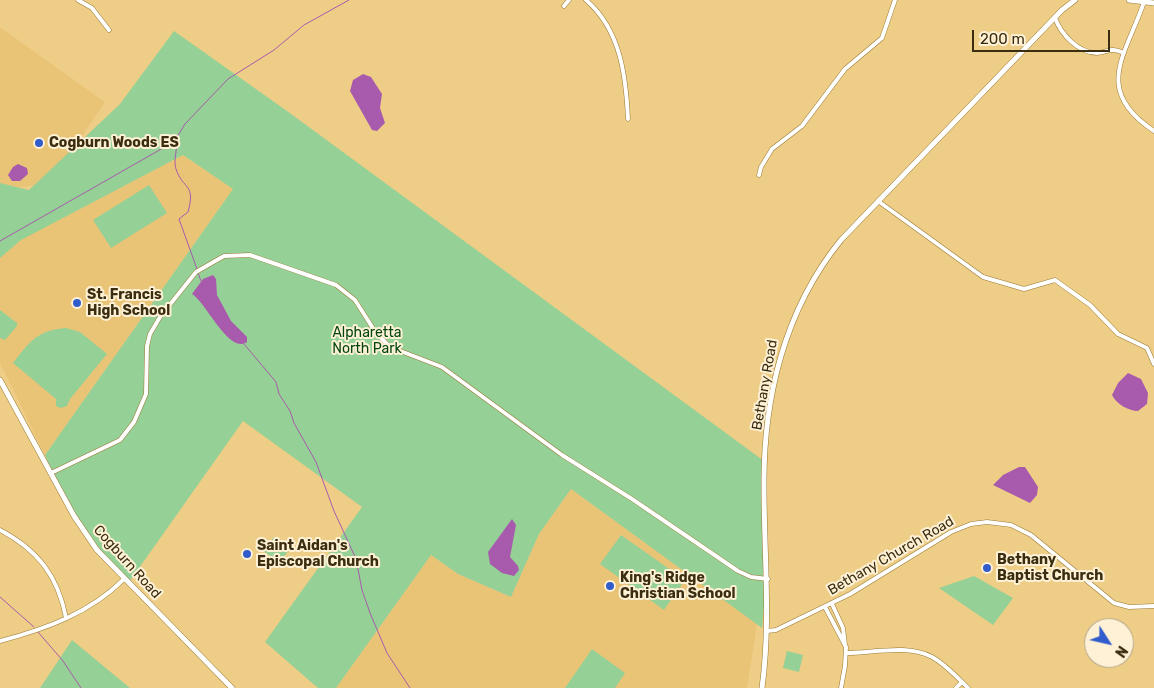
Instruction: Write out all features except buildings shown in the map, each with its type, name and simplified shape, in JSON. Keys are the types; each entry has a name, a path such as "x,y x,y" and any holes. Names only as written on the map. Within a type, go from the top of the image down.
{"street":[{"path":"78,0 92,8 109,30"},
{"path":"564,6 569,0"},
{"path":"586,0 604,20 625,71 628,120"},
{"path":"759,175 772,149 802,126 845,68 878,44 886,32 895,0"},
{"name":"Bethany Road","path":"1062,10 1067,0"},
{"name":"Bethany Road","path":"762,688 767,631 768,579 764,471 771,400 782,350 796,310 818,272 841,240 1062,10 1075,0"},
{"path":"1129,0 1154,3"},
{"path":"1144,2 1117,73 1120,93 1136,115 1154,131"},
{"path":"1055,18 1063,34 1072,43 1092,52 1112,48 1124,53"},
{"path":"878,201 983,277 1024,289 1056,280 1090,305 1118,334 1147,348 1154,364"},
{"path":"51,473 120,440 134,422 146,394 147,346 150,334 160,317 196,272 224,256 250,255 336,285 355,300 376,333 390,347 442,367 562,455 632,498 738,570 751,577 768,579"},
{"name":"Cogburn Road","path":"0,380 87,537 124,579 232,688"},
{"name":"Bethany Church Road","path":"767,631 776,630 832,604 890,571 951,532 971,524 987,522 1011,525 1031,535 1114,603 1138,608 1154,606"},
{"path":"0,530 26,547 50,572 60,593 66,618"},
{"path":"0,642 91,607 124,579"},
{"path":"832,604 843,628 846,647 841,688"},
{"path":"825,607 846,647"},
{"path":"846,653 900,650 927,655 939,661 968,688"},
{"path":"956,688 962,682"}],"shaded area":[{"name":"Cogburn Woods ES","path":"0,27 105,102 50,183 0,190"},
{"path":"363,74 371,77 382,94 380,108 385,123 377,131 372,130 350,91 353,80"},
{"name":"St. Francis High School","path":"183,155 233,189 45,455 0,363 0,256 22,239"},
{"path":"18,164 27,168 28,174 20,181 12,181 8,175 13,167"},
{"path":"213,275 216,279 217,295 231,321 247,337 247,342 240,344 225,335 198,299 192,294 203,279"},
{"path":"1128,373 1141,379 1148,393 1147,404 1138,411 1123,406 1112,395 1118,383"},
{"path":"1019,467 1025,467 1038,487 1037,495 1030,503 993,485 1003,475"},
{"name":"King's Ridge Christian School","path":"571,489 757,624 747,688 336,688 431,555 458,574 511,597 539,534"},
{"path":"512,519 516,525 510,557 519,570 514,576 502,573 490,564 488,552"}],"green space":[{"name":"Alpharetta North Park","path":"174,31 287,111 764,461 767,573 762,628 571,489 539,534 511,597 458,574 431,555 336,688 318,688 265,642 362,507 243,421 127,585 71,507 45,455 233,189 183,155 21,240 0,258 0,183 29,190 120,104"},
{"path":"149,185 167,213 111,248 93,220"},
{"path":"0,310 17,323 17,326 5,340 0,338"},
{"path":"66,328 80,332 107,354 70,399 67,406 61,408 56,406 56,399 13,363 30,343 41,334"},
{"path":"621,535 685,580 664,610 600,564"},
{"path":"274,537 289,550 279,563 270,560 272,557 263,551"},
{"path":"974,576 1013,598 993,625 939,588"},
{"path":"72,640 130,688 40,688"},
{"path":"592,649 625,673 615,688 565,688"},
{"path":"787,651 803,655 799,672 783,668"}],"waterway":[{"path":"0,241 163,148 177,137 185,124 228,79 274,50 304,25 349,0"},
{"path":"177,137 176,169 190,191 188,212 179,219 197,269"},
{"path":"198,273 201,281"},
{"path":"244,344 276,382 279,394 290,411 294,423 316,462 334,511 356,559 362,590 370,613 387,653 410,688"},
{"path":"0,597 34,627"},
{"path":"38,632 63,661 81,688"}],"place":[{"name":"Cogburn Woods ES","path":"39,143"},
{"name":"St. Francis High School","path":"77,303"},
{"name":"Saint Aidan's Episcopal Church","path":"247,554"},
{"name":"Bethany Baptist Church","path":"987,568"},
{"name":"King's Ridge Christian School","path":"610,586"}]}
